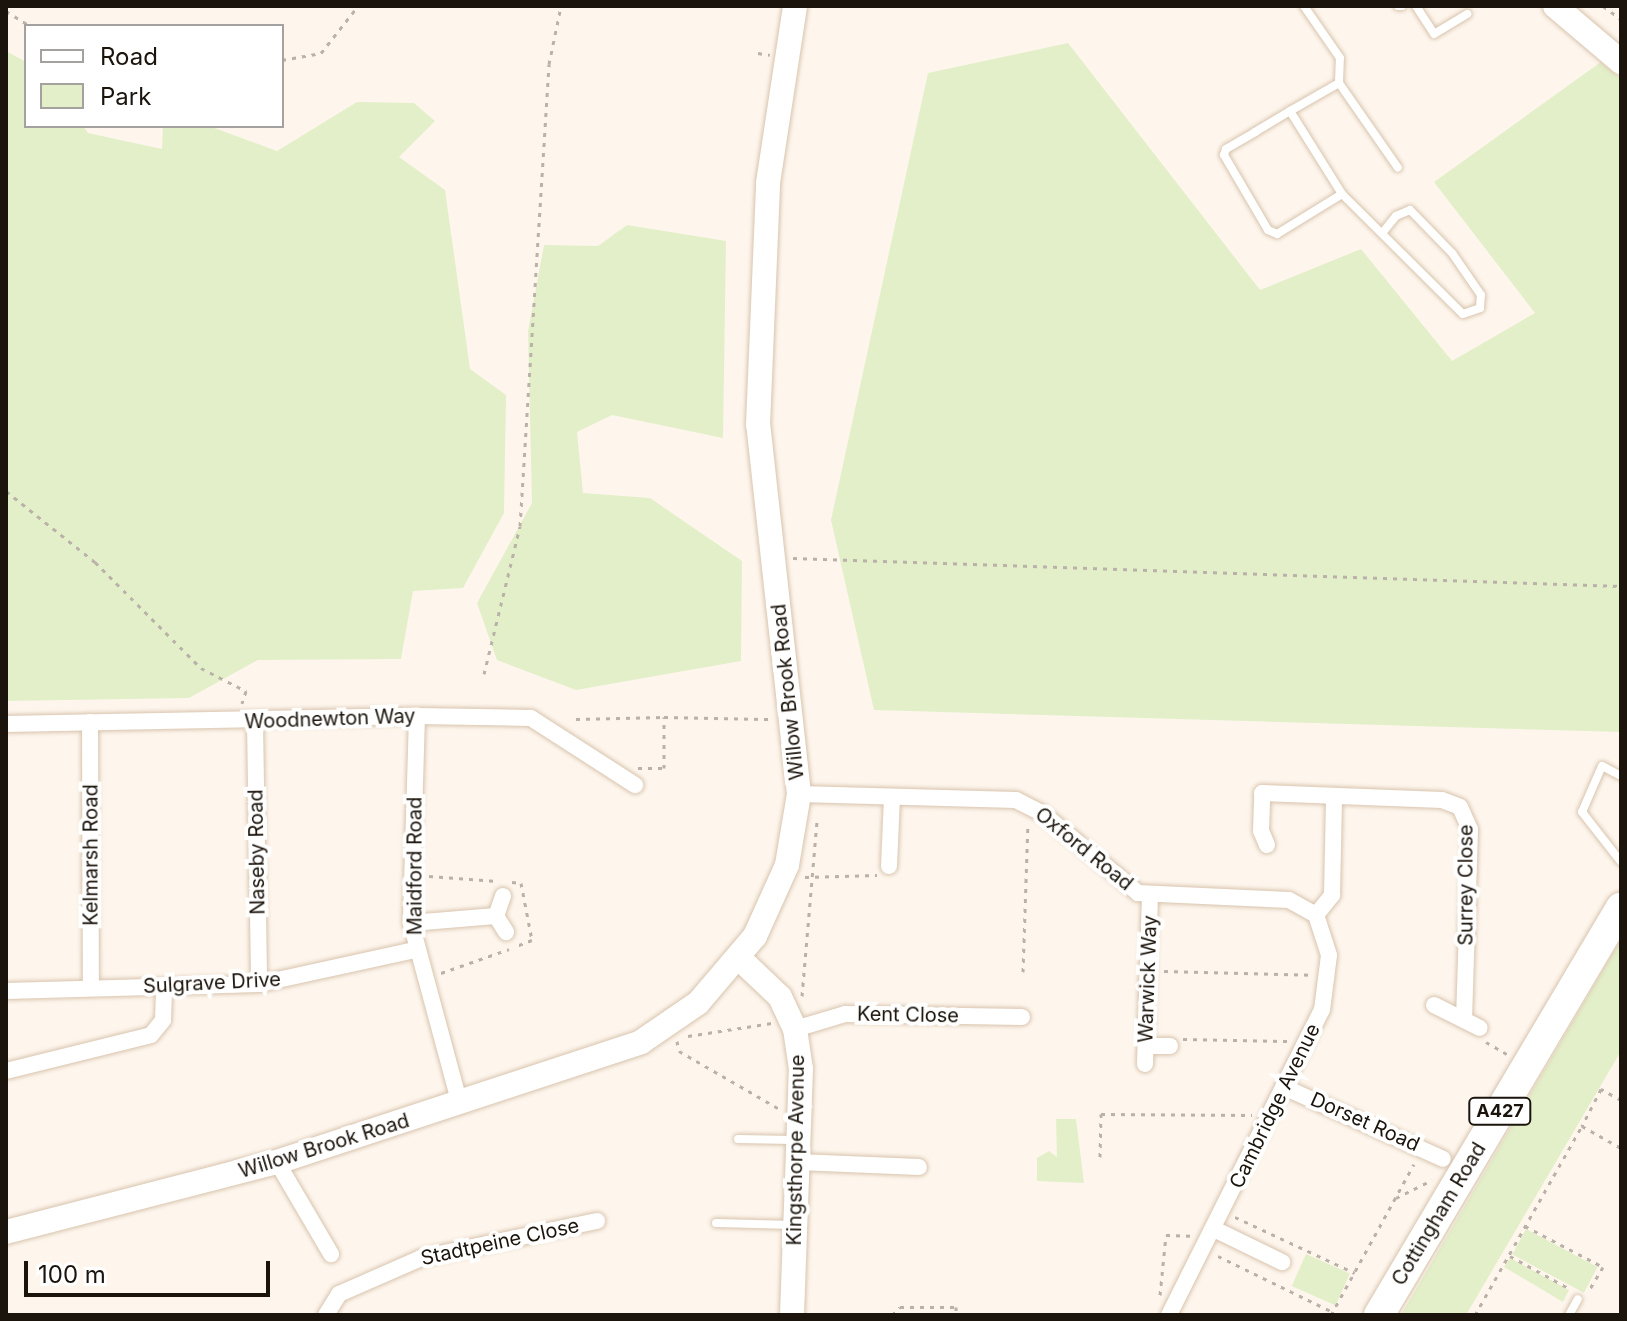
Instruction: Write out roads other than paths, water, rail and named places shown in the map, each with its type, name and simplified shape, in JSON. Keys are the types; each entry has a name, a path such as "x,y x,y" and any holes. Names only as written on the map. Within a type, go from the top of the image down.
{"highway":[{"name":"Cottingham Road","path":"1379,1315 1621,907"}],"street":[{"name":"Willow Brook Road","path":"6,1232 277,1162 460,1105 676,1029 740,959 779,888 809,794 795,721 758,425 763,239 777,102 795,6"},
{"path":"1555,6 1621,62"},
{"name":"Woodnewton Way","path":"6,724 236,722 417,716 531,718 635,785"},
{"name":"Maidford Road","path":"417,716 411,923 415,950 460,1105"},
{"name":"Naseby Road","path":"255,721 259,984"},
{"name":"Kelmarsh Road","path":"90,722 91,987"},
{"name":"Surrey Close","path":"1267,845 1261,831 1262,793 1449,801 1467,816 1464,1020"},
{"name":"Oxford Road","path":"809,794 1029,804 1123,884 1150,894 1289,900 1316,915"},
{"path":"1316,915 1332,895 1334,796"},
{"path":"889,866 892,797"},
{"name":"Warwick Way","path":"1145,1064 1150,894"},
{"path":"496,916 503,896"},
{"name":"Cambridge Avenue","path":"1164,1312 1224,1212 1310,1041 1327,976 1327,936 1316,915"},
{"path":"411,923 496,916"},
{"path":"496,916 506,932"},
{"name":"Sulgrave Drive","path":"6,991 259,984 415,950"},
{"name":"Kingsthorpe Avenue","path":"740,959 780,997 793,1024 800,1114 792,1315"},
{"path":"6,1071 151,1035 163,1020 164,987"},
{"path":"1434,1005 1480,1028"},
{"name":"Kent Close","path":"793,1024 845,1014 1022,1017"},
{"path":"1146,1046 1170,1046"},
{"name":"Dorset Road","path":"1286,1088 1443,1159"},
{"path":"798,1151 919,1167"},
{"path":"277,1162 331,1254"},
{"name":"Stadtpeine Close","path":"326,1315 339,1294 421,1258 597,1221"},
{"path":"1209,1238 1282,1262"}],"lane":[{"path":"1304,6 1340,58 1339,83 1398,168"},
{"path":"1416,6 1434,34 1467,14"},
{"path":"1339,83 1224,155 1268,230 1277,234 1342,194"},
{"path":"1290,111 1342,194 1384,231 1389,245 1463,314 1480,308 1481,295 1452,253 1410,210 1384,231"},
{"path":"1621,776 1602,766 1582,812 1621,862"},
{"path":"738,1139 798,1151"},
{"path":"716,1223 795,1225"},
{"path":"1569,1315 1578,1299"}]}
